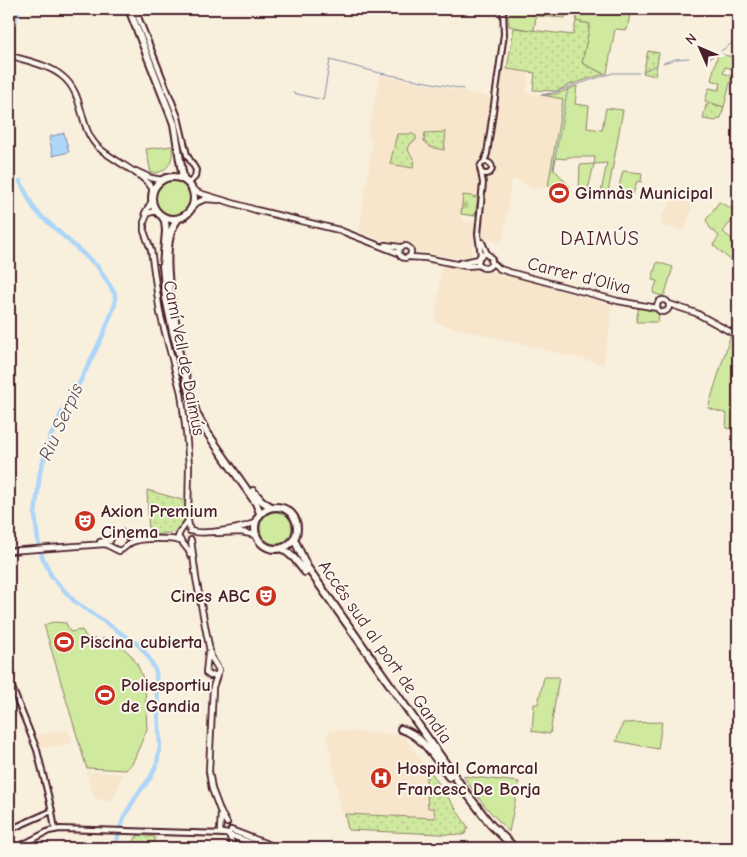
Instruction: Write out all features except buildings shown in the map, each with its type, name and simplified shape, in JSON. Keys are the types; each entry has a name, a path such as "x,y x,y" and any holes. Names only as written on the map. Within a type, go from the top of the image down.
{"highway":[{"path":"129,9 170,113 176,135 183,178 191,186 194,194 194,204"},
{"path":"178,155 176,169 170,176 162,180 153,191 152,201 156,211 165,220 163,266 166,298 173,332 192,400 203,426 256,502 260,513"},
{"path":"170,176 183,178"},
{"name":"Accés sud al port de Gandia","path":"194,204 189,212 179,218 172,230 168,265 169,288 175,322 195,398 203,419 256,495 271,507 280,507 293,515 297,525 294,539 298,552 307,567 465,792 491,825 515,848"},
{"path":"162,216 173,219 179,218"},
{"path":"256,535 256,521 260,513 271,507"},
{"name":"Accés sud al port de Gandia","path":"256,535 259,541 267,548 282,548 302,567 449,777 484,823 509,848"},
{"path":"282,548 294,539"},
{"path":"401,729 411,732 419,738 449,777"}],"main road":[{"path":"9,55 51,69 70,84 79,99 85,124 94,142 104,152 149,182 153,191"},
{"path":"126,166 152,178 162,180"},
{"path":"191,186 196,192 228,202 348,233 389,246 400,248 407,246 410,254"},
{"path":"194,204 205,199 228,202"},
{"path":"144,231 142,218 152,201"},
{"path":"144,231 144,222 148,213 156,211"},
{"name":"Camí Vell de Daimús","path":"144,231 151,250 160,313 181,393 189,452 188,521 190,531"},
{"path":"355,235 398,253 402,258 410,254 469,266 480,266 482,268 487,268 491,262 488,256 458,263"},
{"path":"398,253 400,248"},
{"path":"480,258 480,266"},
{"name":"Carrer d'Oliva","path":"491,262 500,269 509,272 618,302 642,304 657,308"},
{"name":"Carrer d'Oliva","path":"487,268 509,272"},
{"path":"685,309 662,312 657,308 658,302 664,300 669,304 685,309 700,315 738,336"},
{"name":"Carrer d'Oliva","path":"642,304 658,302"},
{"path":"669,304 669,310"},
{"path":"188,521 180,531 181,541 190,551 208,656 205,671 210,676 213,687"},
{"path":"55,547 104,542 110,540 113,535 118,533 123,533 127,537 134,539 172,536 186,529 199,533 238,528 250,525 256,521"},
{"path":"190,531 198,593 211,657 218,668 213,687 209,771 212,789 221,813 231,826 228,833"},
{"path":"9,551 105,544 117,551 135,541 172,538 187,543 199,535 233,532 256,535"},
{"path":"127,537 128,545"},
{"path":"110,540 112,547"},
{"path":"207,665 214,663"},
{"path":"210,676 216,675"},
{"path":"221,813 220,827 222,834 228,833 278,848"},
{"path":"220,827 228,823"},
{"path":"228,833 265,848"}],"street":[{"path":"135,9 178,117 187,156 196,170 191,186"},
{"path":"480,258 478,229 483,183 480,166 487,154 504,34 502,9"},
{"path":"483,183 487,174 492,169 487,154"},
{"path":"484,162 490,164"},
{"path":"481,172 487,174"},
{"path":"478,229 483,247 488,256"},
{"path":"9,680 37,750 57,828"},
{"path":"9,830 52,811"},
{"path":"49,832 53,827 54,819"},
{"path":"210,834 220,827"},
{"path":"16,848 57,828 160,833 228,833 234,848"}],"shaded area":[{"path":"502,69 529,73 526,93 563,98 548,186 533,188 513,179 511,182 503,242 484,240 480,231 485,180 493,174 495,169 489,155"},
{"path":"380,75 492,97 479,173 478,197 463,196 462,220 475,222 471,260 415,251 410,245 402,242 391,243 359,232 372,145 368,133"},
{"path":"674,198 693,203 684,231 660,225 663,215"},
{"path":"442,264 494,271 611,305 610,327 603,364 435,323"},
{"path":"68,729 73,743 40,748 35,735"},
{"name":"Hospital Comarcal Francesc De Borja","path":"330,731 404,736 425,767 428,807 434,808 435,818 342,814 327,735"},
{"path":"86,771 122,774 112,803 94,798"}],"green space":[{"path":"518,9 566,9 565,18 536,16 534,31 509,26 507,10 517,11"},
{"path":"578,9 631,9 627,30 615,29 607,73 604,74 582,63 590,24 576,21"},
{"path":"576,21 590,24 582,63 604,74 569,85 557,91 533,90 535,73 507,69 514,28 573,35"},
{"path":"648,51 659,53 655,76 643,73"},
{"path":"718,54 734,57 737,61 734,69 725,67 723,73 732,76 724,107 705,101 709,88 719,90 721,83 711,80"},
{"path":"577,86 575,104 589,106 587,128 602,130 606,108 623,110 608,193 601,192 607,163 594,164 595,157 556,158 554,169 570,187 548,186 563,99 542,95 556,94"},
{"path":"709,103 724,107 721,118 715,121 703,119 706,105"},
{"path":"446,132 444,150 430,147 424,141 425,133"},
{"path":"397,134 413,134 416,136 416,140 410,144 408,150 414,160 413,168 390,164"},
{"path":"172,146 172,157 168,166 157,173 151,173 146,149"},
{"path":"594,164 588,190 579,189 580,165"},
{"path":"623,171 642,173 641,182 637,181 633,194 617,194"},
{"path":"174,180 181,181 187,185 191,191 191,205 187,211 181,215 174,216 167,215 161,211 157,205 156,198 157,191 161,185 167,181"},
{"path":"463,195 478,197 475,216 461,214"},
{"path":"719,202 738,212 738,222 733,219 723,232 738,244 738,261 735,264 713,245 719,236 710,228 706,220"},
{"path":"657,262 673,267 665,294 662,296 653,293 657,281 652,280"},
{"path":"639,306 655,309 659,314 658,322 636,322"},
{"path":"730,337 738,341 738,430 726,428 727,414 708,408"},
{"path":"147,490 186,501 184,520 178,529 173,532 149,535"},
{"path":"276,512 288,516 292,528 288,540 276,544 264,540 260,528 264,516"},
{"name":"Poliesportiu de Gandia","path":"53,622 66,623 70,632 82,630 87,638 90,637 92,640 95,638 98,642 104,638 107,643 116,646 119,644 131,655 137,664 145,683 147,729 133,762 126,770 87,768 86,766 44,625"},
{"path":"544,677 559,677 550,734 532,731 534,704 538,704"},
{"path":"662,722 658,749 616,741 623,723"},
{"path":"427,766 468,827 465,834 348,830 345,814 435,818 434,808 428,808 425,767"},
{"path":"463,776 519,782 509,832 484,805"},
{"path":"139,835 155,837 154,848 131,848 136,837"}],"water":[{"path":"64,133 69,152 53,156 49,137"}],"waterway":[{"name":"Riu Serpis","path":"9,36 19,9"},
{"path":"721,51 738,39"},
{"path":"663,63 689,58"},
{"path":"293,93 323,100 330,60 380,73 463,89"},
{"path":"644,71 656,65"},
{"path":"541,95 556,92 613,73 639,73"},
{"path":"553,169 568,88"},
{"name":"Riu Serpis","path":"20,181 33,207 98,267 115,294 115,304 103,335 50,438 40,472 35,515 42,556 52,577 74,601 140,646 156,672 160,746 157,763 151,777 137,795 124,817 114,848"},
{"path":"732,675 738,654"}],"place":[{"name":"Gimnàs Municipal","path":"559,193"},
{"name":"Axion Premium Cinema","path":"85,521"},
{"name":"Cines ABC","path":"266,596"},
{"name":"Piscina cubierta","path":"64,642"},
{"name":"Poliesportiu de Gandia","path":"105,695"},
{"name":"Hospital Comarcal Francesc De Borja","path":"381,778"}],"district":[{"name":"DAIMÚS","path":"600,238"}]}
